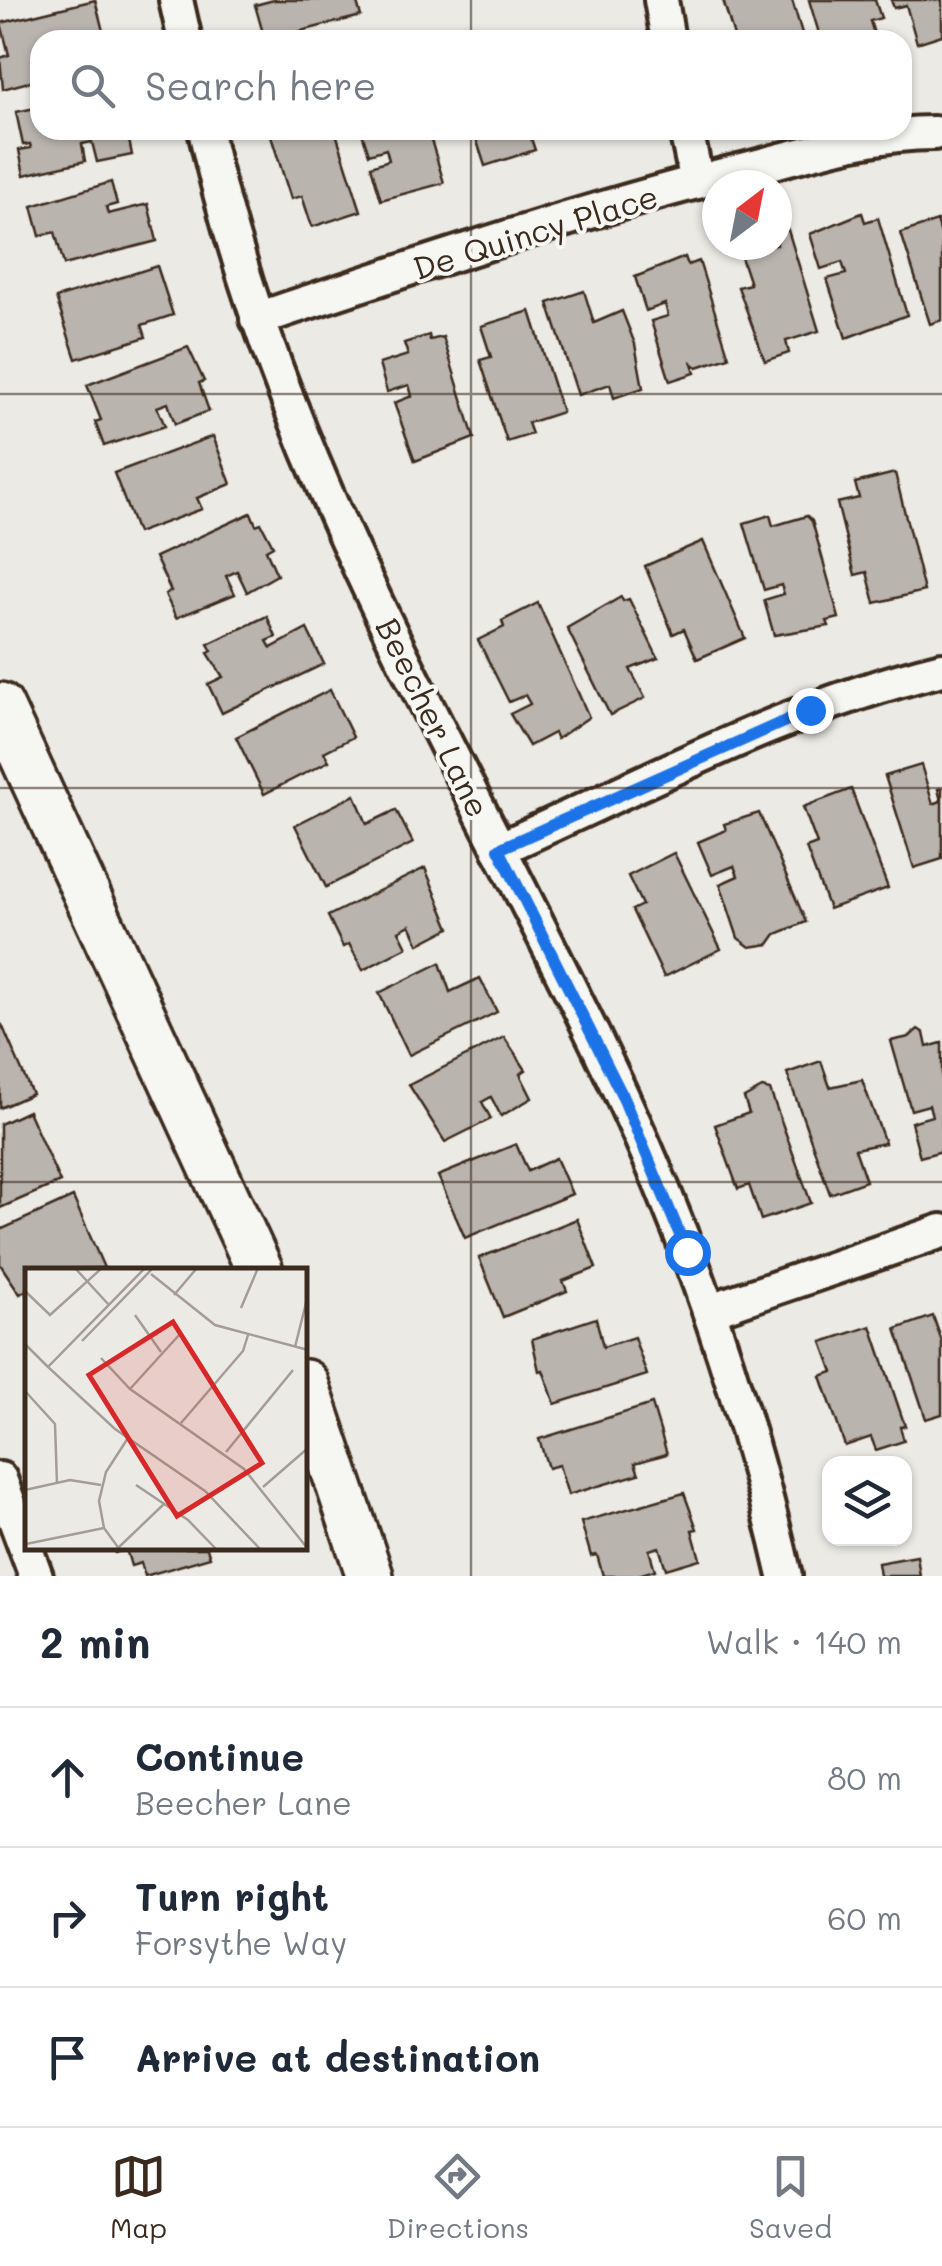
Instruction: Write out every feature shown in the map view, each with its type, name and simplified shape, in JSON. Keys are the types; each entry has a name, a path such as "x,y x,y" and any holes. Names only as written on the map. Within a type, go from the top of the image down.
{"main road":[{"path":"0,706 259,1268"},
{"path":"308,1392 370,1576"}],"street":[{"path":"176,0 183,30"},
{"path":"661,0 666,30"},
{"name":"De Quincy Place","path":"912,133 934,133"},
{"name":"Beecher Lane","path":"208,140 257,319 353,553 622,1095 711,1310 786,1576"},
{"path":"688,140 696,182"},
{"name":"De Quincy Place","path":"257,319 520,233 696,182 862,140"},
{"path":"499,849 810,710 879,685 942,669"},
{"path":"711,1310 942,1231"},
{"path":"0,1479 25,1546"},
{"path":"27,1551 36,1576"}],"building":[{"path":"95,0 103,30 30,30 30,82 3,89 0,58 9,55 1,23"},
{"path":"274,0 356,0 361,16 305,30 262,30 255,5"},
{"path":"723,0 792,0 801,30 732,30"},
{"path":"809,0 875,0 881,18 870,21 873,30 818,30"},
{"path":"891,0 942,0 942,35 917,43 906,5 894,8"},
{"path":"30,109 30,140 129,140 132,155 97,162 92,142 82,144 85,161 24,175 19,150 31,148 30,144 23,145 16,112"},
{"path":"272,140 338,140 361,211 312,227 302,196 291,199"},
{"path":"364,140 431,140 444,183 381,200 371,166 389,160 386,149 369,154"},
{"path":"477,140 532,140 535,150 485,166"},
{"path":"111,182 117,204 106,207 108,214 148,204 157,241 64,265 55,232 40,236 32,206"},
{"path":"862,213 865,222 878,218 907,315 846,338 827,279 846,274 842,262 821,269 810,234"},
{"path":"937,221 942,237 942,320 930,324 901,233"},
{"path":"792,243 819,331 786,341 789,353 765,361 738,287 750,284 742,260 792,260"},
{"path":"685,257 688,265 699,261 729,357 697,367 692,363 695,373 670,381 651,321 668,316 665,304 646,311 635,277"},
{"path":"157,266 173,315 142,325 146,337 76,359 56,298"},
{"path":"584,291 594,323 622,311 635,344 643,388 614,398 610,384 578,395 548,303"},
{"path":"530,311 562,412 528,423 532,434 507,442 480,360 491,357 481,326"},
{"path":"429,335 430,340 443,337 474,438 415,461 394,403 412,396 409,385 387,392 379,364 408,355 404,343"},
{"path":"188,347 204,381 199,383 209,411 175,424 168,403 157,407 165,426 104,446 95,422 101,420 87,385"},
{"path":"213,436 231,484 197,498 202,509 137,533 114,473"},
{"path":"895,473 924,591 875,603 867,572 855,575 837,503 859,498 855,483"},
{"path":"251,513 273,546 266,550 277,575 247,592 237,571 226,576 235,594 176,618 165,594 171,591 155,557"},
{"path":"770,515 773,526 807,516 812,521 839,618 827,621 829,626 774,635 764,600 784,594 781,585 764,590 744,523"},
{"path":"703,541 745,638 697,659 684,629 673,634 645,566"},
{"path":"621,597 623,601 629,599 658,658 630,669 645,698 610,715 567,628"},
{"path":"538,603 589,717 557,739 554,733 529,746 510,714 530,704 525,695 509,702 478,640 504,627 502,621"},
{"path":"267,616 276,637 267,641 271,648 307,629 324,664 222,713 208,684 223,677 208,653 212,651 208,644"},
{"path":"330,690 353,737 324,752 329,761 264,794 236,737"},
{"path":"921,765 933,804 941,801 938,789 942,788 942,859 914,868 885,776"},
{"path":"851,789 888,888 829,909 806,848 817,844 803,807"},
{"path":"355,795 367,824 396,810 413,843 326,887 295,825"},
{"path":"759,813 806,922 776,934 769,944 750,947 738,938 720,884 738,876 734,866 712,875 698,842 726,830 724,824"},
{"path":"674,853 721,949 664,977 632,910 642,905 628,876"},
{"path":"425,868 450,928 419,944 410,925 399,931 407,947 363,970 349,944 343,947 328,916"},
{"path":"440,963 450,992 480,978 497,1012 409,1055 379,993"},
{"path":"0,1026 32,1094 0,1108"},
{"path":"918,1029 924,1033 927,1047 942,1043 942,1151 920,1157 911,1122 932,1116 929,1105 911,1110 891,1041 909,1037"},
{"path":"504,1037 526,1070 520,1074 532,1098 501,1116 491,1097 482,1102 491,1119 445,1142 409,1085"},
{"path":"821,1061 830,1087 862,1080 885,1143 855,1149 866,1181 830,1194 787,1073"},
{"path":"762,1088 770,1090 811,1203 761,1220 749,1185 738,1189 715,1125 749,1113 744,1098"},
{"path":"28,1111 60,1182 0,1208 0,1124"},
{"path":"516,1144 528,1171 556,1158 572,1194 465,1238 438,1176"},
{"path":"73,1197 104,1268 25,1268 25,1291 20,1294 0,1264 0,1230"},
{"path":"577,1219 596,1268 563,1281 567,1291 503,1317 479,1258"},
{"path":"933,1316 942,1342 942,1414 926,1419 896,1329"},
{"path":"596,1318 603,1347 634,1337 647,1375 555,1404 543,1370 539,1371 532,1339"},
{"path":"871,1326 905,1426 900,1427 904,1441 876,1450 871,1437 845,1446 821,1376 833,1372 822,1342"},
{"path":"652,1404 667,1454 635,1463 639,1474 568,1495 559,1465 548,1468 539,1439"},
{"path":"684,1493 697,1529 692,1530 700,1559 666,1569 659,1547 649,1550 655,1570 635,1576 603,1576 597,1555 591,1556 581,1522"},
{"path":"127,1551 208,1551 210,1557 145,1576 141,1563 131,1566"},
{"path":"917,1556 920,1576 880,1576 878,1563"}],"route":[{"path":"687,1252 622,1095 499,849 810,710"}]}
